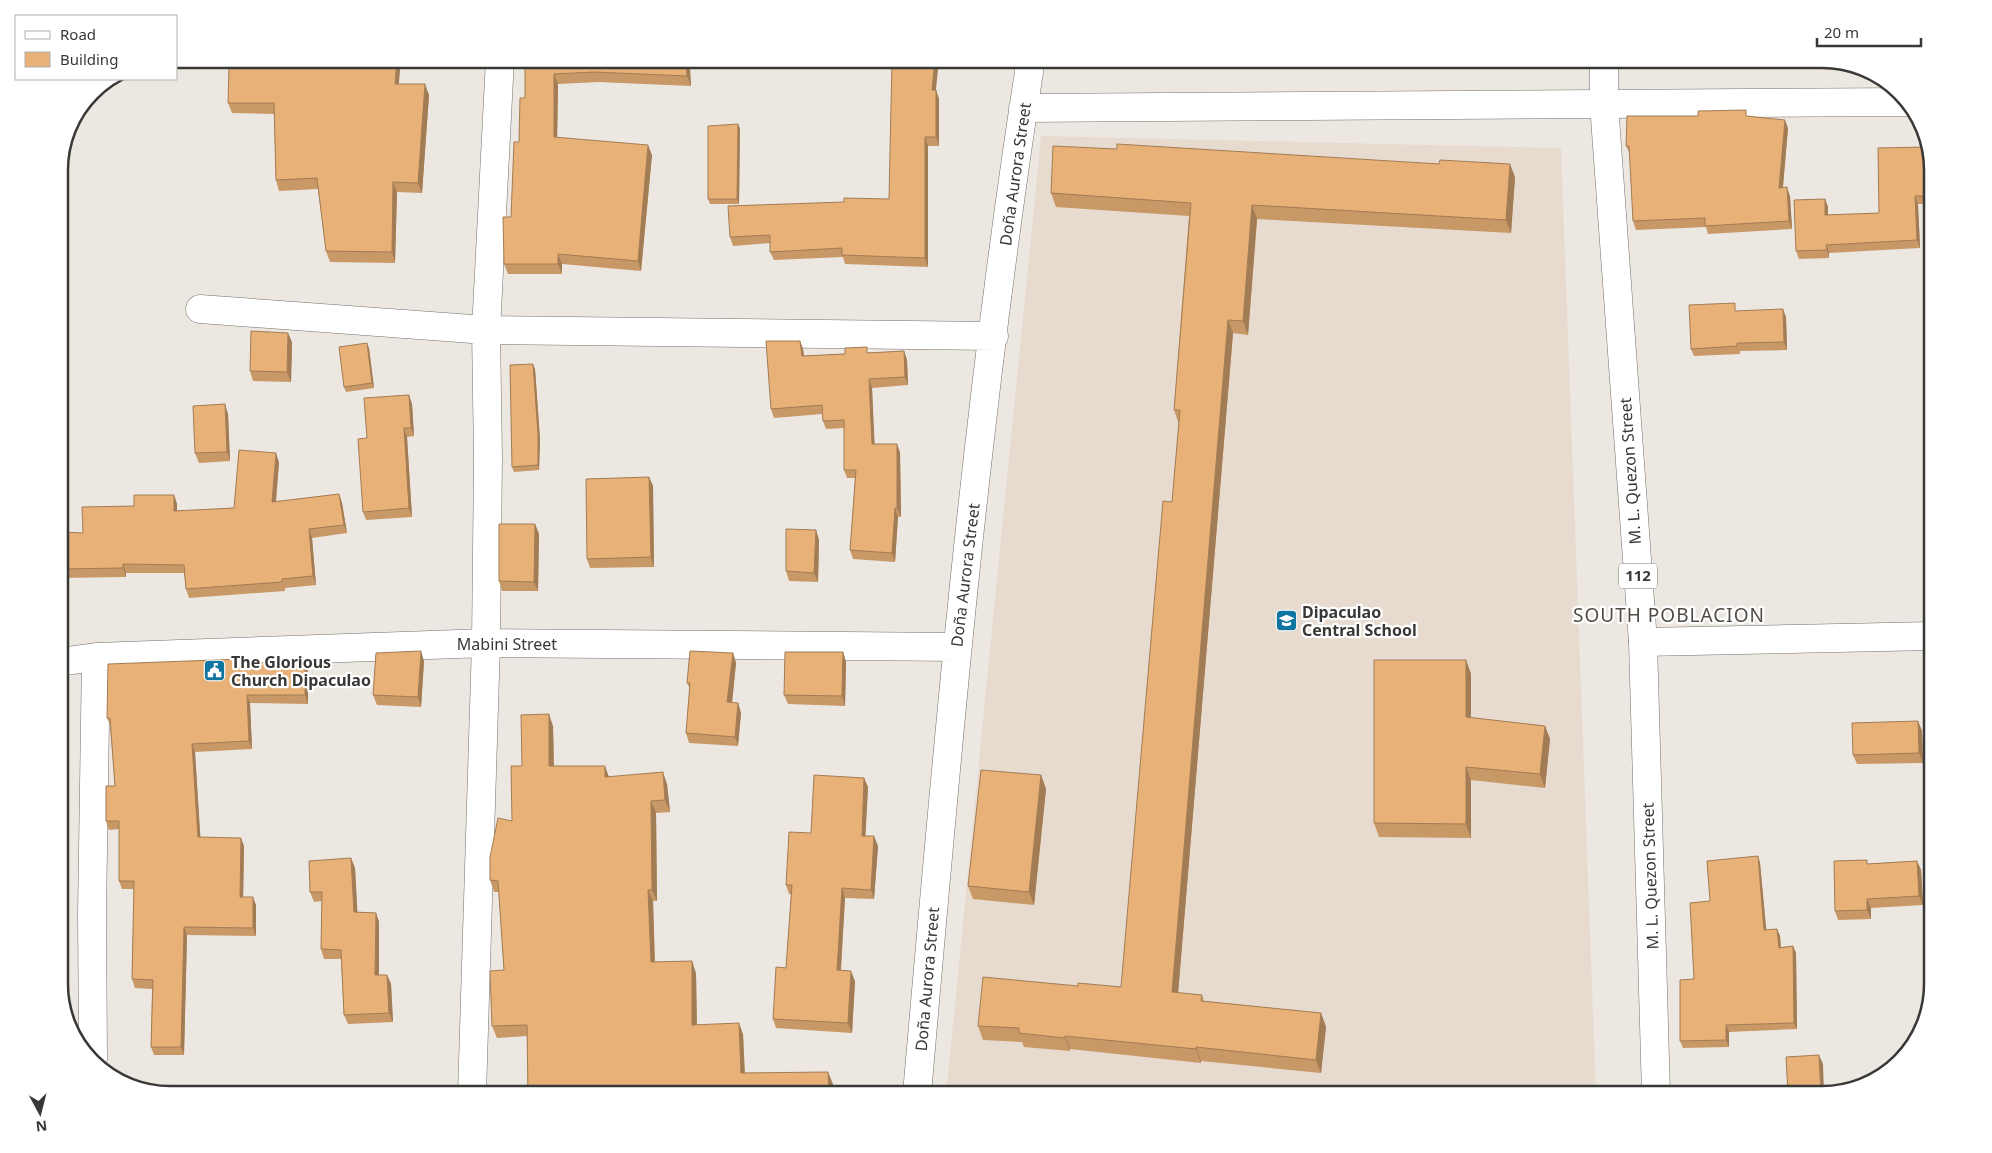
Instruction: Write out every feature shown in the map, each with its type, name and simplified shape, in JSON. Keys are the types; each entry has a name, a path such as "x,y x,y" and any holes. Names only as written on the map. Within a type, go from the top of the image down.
{"street":[{"path":"472,1086 486,643 488,458 486,330 500,68"},
{"name":"Doña Aurora Street","path":"918,1086 956,647 1030,68"},
{"name":"M. L. Quezon Street","path":"1604,68 1604,104 1643,642 1656,1086"},
{"path":"1023,108 1899,102"},
{"path":"200,309 486,330 994,336"},
{"path":"1643,642 1924,636"},
{"name":"Mabini Street","path":"68,661 96,657 486,643 956,647"},
{"path":"93,1051 92,914 96,657"}],"shaded area":[{"name":"Dipaculao Central School","path":"1041,136 1561,148 1596,1086 947,1086"}],"building":[{"path":"229,68 396,68 395,84 425,84 418,183 393,182 392,252 326,251 317,178 276,180 274,103 228,103"},
{"path":"525,68 687,68 687,76 594,72 554,74 554,137 648,145 638,261 558,254 558,264 504,264 503,217 511,217 514,142 519,142 520,98 525,98"},
{"path":"892,68 934,68 932,90 936,90 936,137 925,137 925,258 842,255 842,248 770,252 770,235 730,237 728,206 844,202 844,198 889,199"},
{"path":"1746,110 1746,116 1785,120 1779,188 1787,187 1789,221 1705,226 1705,218 1633,221 1629,146 1626,146 1627,116 1698,116 1698,111"},
{"path":"738,124 737,199 708,199 708,126"},
{"path":"1117,144 1439,164 1440,160 1510,164 1506,220 1252,205 1243,321 1228,320 1172,992 1202,995 1201,1001 1321,1013 1316,1060 1196,1047 1196,1049 1065,1036 1065,1038 1019,1033 1019,1028 978,1026 983,977 1078,986 1078,983 1121,987 1163,501 1172,502 1180,410 1174,410 1191,203 1051,193 1053,146 1117,149"},
{"path":"1922,147 1924,156 1924,196 1915,196 1917,240 1826,245 1827,250 1796,251 1794,200 1825,199 1825,215 1879,213 1878,148"},
{"path":"1735,303 1735,311 1783,309 1784,342 1737,343 1737,346 1691,349 1689,305"},
{"path":"251,331 288,333 287,372 250,371"},
{"path":"766,341 800,341 802,356 845,354 845,348 867,347 867,353 904,351 905,377 869,379 872,444 897,444 897,508 895,508 892,553 850,550 856,470 844,470 844,420 823,421 822,405 771,409"},
{"path":"367,343 372,383 344,387 339,347"},
{"path":"533,364 538,434 538,465 512,467 510,365"},
{"path":"409,395 411,428 404,428 409,508 363,512 358,439 367,438 364,398"},
{"path":"225,404 227,452 195,453 193,406"},
{"path":"239,450 276,453 272,502 339,494 344,525 309,529 313,576 282,579 282,582 186,589 184,565 123,564 123,568 68,569 68,532 83,533 82,507 134,506 134,495 174,495 174,511 234,508"},
{"path":"649,477 651,557 587,559 586,479"},
{"path":"499,524 535,524 534,582 499,581"},
{"path":"786,529 816,530 814,573 786,571"},
{"path":"421,651 418,697 373,695 376,653"},
{"path":"690,651 733,653 727,702 738,703 735,737 686,733 690,683 687,683"},
{"path":"785,652 843,652 842,696 784,695"},
{"path":"241,659 242,663 305,662 305,695 247,695 249,741 192,744 198,837 241,838 240,897 253,897 253,928 184,927 181,1047 151,1047 153,980 132,979 134,881 119,881 119,821 106,821 106,786 115,786 110,718 107,718 108,664"},
{"path":"1374,660 1466,660 1466,717 1545,726 1540,774 1466,767 1466,824 1374,823"},
{"path":"549,714 549,766 605,766 605,777 663,772 665,800 651,801 652,890 648,890 651,962 692,961 692,1025 739,1023 741,1073 828,1072 829,1086 528,1086 527,1025 492,1026 490,971 504,970 498,881 490,880 490,857 498,818 512,821 511,766 522,766 521,715"},
{"path":"1918,721 1919,753 1853,755 1852,723"},
{"path":"981,770 1041,775 1029,892 968,886"},
{"path":"814,775 864,778 862,836 874,836 871,890 842,888 837,970 851,971 848,1023 773,1019 776,967 786,968 792,885 786,885 789,832 811,833"},
{"path":"1758,856 1764,930 1777,929 1779,948 1793,946 1794,1023 1726,1025 1726,1040 1680,1041 1680,980 1694,979 1690,903 1710,901 1707,861"},
{"path":"351,858 354,912 376,913 375,975 387,975 389,1013 344,1015 341,950 321,949 322,892 310,892 309,861"},
{"path":"1867,860 1867,864 1917,861 1919,896 1867,899 1867,910 1835,911 1834,861"},
{"path":"1819,1055 1821,1086 1788,1086 1786,1057"}],"place":[{"name":"Dipaculao Central School","path":"1286,621"},
{"name":"The Glorious Church Dipaculao","path":"215,671"}],"district":[{"name":"SOUTH POBLACION","path":"1669,615"}]}
